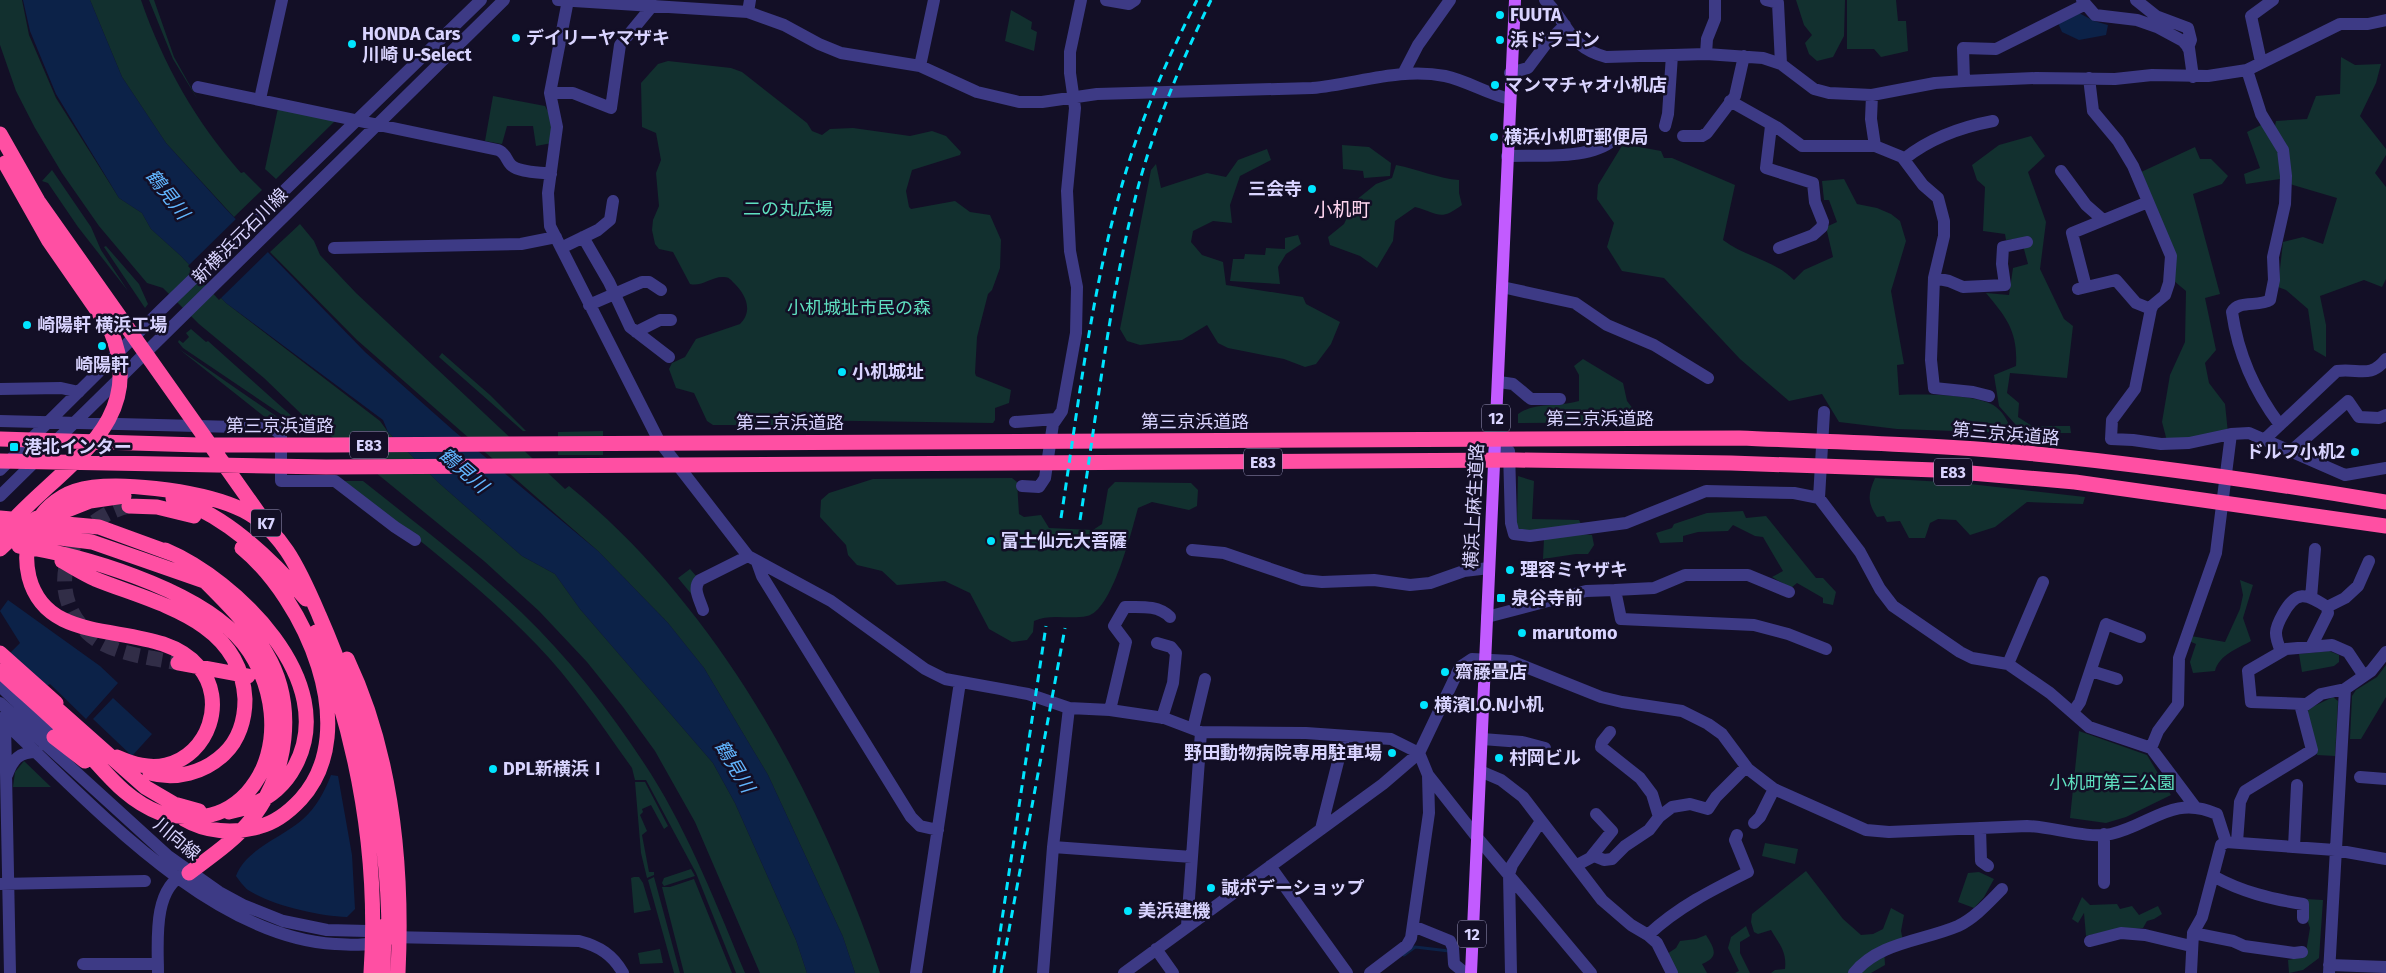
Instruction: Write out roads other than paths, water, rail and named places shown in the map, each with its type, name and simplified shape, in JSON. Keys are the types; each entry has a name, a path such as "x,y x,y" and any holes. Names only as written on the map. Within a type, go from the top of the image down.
{"highway":[{"name":"K7","path":"0,134 38,201 260,515 305,595 330,653 352,714 368,781 382,881 383,973"},
{"name":"K7","path":"0,143 35,204 231,479 280,554 301,596 327,660 340,701 366,813 372,872 371,973"},
{"path":"0,152 18,189 49,241 110,330 116,344 122,374 117,402 106,425 90,445 22,510 0,535"},
{"path":"0,161 46,243 107,331 113,346 118,374 114,400 102,424 87,443 19,508 0,530"},
{"name":"第三京浜道路","path":"0,439 269,445 1739,438 1874,443 2024,453 2148,466 2386,502"},
{"name":"E83","path":"0,461 307,466 1040,464 1516,460 1731,463 1936,470 2076,482 2386,526"},
{"path":"117,757 146,766 167,765 186,757 206,733 212,714 212,693 198,665 170,646 131,635 76,625 56,616 40,600 30,579 27,554 30,537 38,520 54,502 76,491 99,488 143,488 190,494 226,503 253,515 265,524 283,545 300,572 335,650 366,747 384,847 389,937"},
{"path":"0,549 25,526 54,509 71,503 107,494 158,495 191,504 221,522 273,563 289,579 312,605 346,658 368,707 376,735 389,796 396,848 399,917 398,973"},
{"path":"0,555 11,542 41,520 73,506 99,499 125,496 157,498 182,505 204,515 252,554 273,575 289,596 320,663 360,781"},
{"path":"1,658 175,814 190,823 207,829 225,832 246,831 279,819 306,794 322,764 328,728 325,692 320,672 313,651 293,611 265,572 246,551 207,522 191,515 157,507 129,506"},
{"path":"0,518 100,526 165,550 191,562 213,576 252,622"},
{"path":"0,530 92,542 204,581 231,595 252,622 280,685 285,721 276,752 270,790 250,822 224,846 183,875"},
{"path":"0,543 38,549 100,566 163,588 196,603 224,623 248,648 263,678 271,713 276,752 265,764 250,789 240,800 217,814 188,817 161,813 138,802 54,737"},
{"path":"1,658 117,757 145,771 164,776 187,774 218,760 233,743 243,720 244,692 241,678 222,643 212,633 189,615 156,600 88,576 38,549"},
{"path":"165,550 185,562 204,581"},
{"path":"145,787 166,800 191,810 224,813 255,805 268,798 291,774 300,758 305,740 304,703 294,669 275,640 203,589 159,566"},
{"path":"1,658 114,783"},
{"path":"178,663 253,676 288,687 311,699 329,717 342,739 349,758 360,806 366,857 368,938"}],"main road":[{"name":"横浜上麻生道路","path":"1471,973 1494,451 1499,382 1510,73 1515,0"}],"street":[{"path":"260,99 282,0"},
{"name":"新横浜元石川線","path":"0,470 287,187 481,0"},
{"name":"新横浜元石川線","path":"0,496 504,0"},
{"path":"938,830 920,826 911,818 753,559 659,440 558,243 548,216 548,193 557,127 550,92 565,0 653,5 688,10 749,6 819,44 841,53 920,66 978,92 1018,102 1042,102 1097,94 1344,85 1377,76 1403,74 1445,76 1493,95 1510,99"},
{"path":"920,66 934,0"},
{"path":"1022,486 1039,487 1044,478 1053,424 1062,411 1073,353 1078,308 1076,280 1070,252 1067,191 1074,98 1070,73 1070,52 1081,0"},
{"path":"1106,0 1129,4 1135,0"},
{"path":"1403,74 1418,45 1450,0"},
{"path":"1545,0 1557,12 1576,42 1592,53 1606,57 1706,54 1770,59 1781,64 1814,89 1829,92 1872,94 1935,83 1964,81 2152,75 2193,77 2246,70 2340,24 2368,24 2386,20"},
{"path":"1706,54 1707,39 1715,19 1715,0"},
{"path":"1766,0 1778,3 1781,64"},
{"path":"2129,19 2131,0"},
{"path":"2136,0 2156,16 2188,28 2191,40 2188,48"},
{"path":"2261,62 2251,16 2273,0"},
{"path":"1964,81 1963,48 1996,49 2083,2 2089,11 2102,17 2129,19 2157,27 2183,41 2188,48 2192,61 2193,77"},
{"path":"550,92 574,92 611,108 620,44 653,5"},
{"path":"1510,73 1528,68 1546,44 1565,25"},
{"path":"1665,126 1668,114 1672,55"},
{"path":"1683,136 1702,136 1707,133 1734,96 1744,56"},
{"path":"2246,70 2261,114 2283,150 2286,176 2285,204 2273,257 2274,280 2270,300 2262,305 2243,304 2234,308 2232,312 2244,360 2264,404 2280,425"},
{"path":"2089,78 2093,111 2118,141 2132,166 2171,256 2169,283 2165,295 2151,309 2135,389 2112,420 2111,440 2133,440 2161,444 2231,437 2250,433 2345,475 2386,468"},
{"path":"198,86 498,150 503,152 511,166 517,169 551,174"},
{"path":"1872,94 1871,119 1875,146"},
{"path":"1730,101 1763,118 1802,146 1875,146 1904,159 1923,185 1938,198 1944,221 1944,236 1934,278 1931,360 1934,388 1974,392 1989,396"},
{"path":"1904,159 1920,146 1977,124 1993,121"},
{"path":"1772,126 1766,168 1813,183 1816,202 1823,222 1822,227 1814,235 1779,248"},
{"path":"1507,156 1556,155 1599,150 1609,143"},
{"path":"2061,171 2086,205 2102,219"},
{"path":"334,248 558,243 583,237 610,220 613,201"},
{"path":"2148,202 2129,211 2102,219 2072,233 2082,288 2116,280 2136,303 2151,309"},
{"path":"583,237 615,293 630,327 669,357"},
{"path":"1934,278 1949,281 1963,287 2005,285 2002,264 2003,247 2027,242"},
{"path":"589,305 642,282 649,282 661,290"},
{"path":"1502,287 1576,303 1607,325 1654,345 1708,378"},
{"path":"636,332 654,322 671,320"},
{"path":"2265,439 2338,371 2371,372 2386,359"},
{"path":"1499,382 1513,384 1532,399 1560,400"},
{"path":"0,388 61,388 79,392"},
{"path":"2291,450 2348,401 2359,417 2386,415"},
{"path":"1824,412 1820,493 1846,531 1880,589 1893,606 1960,652 1972,658 2008,664 2073,712 2089,727 2151,748 2196,808"},
{"path":"1016,422 1056,419"},
{"path":"0,421 273,428 281,435 281,482 335,481 415,540"},
{"path":"2151,748 2158,731 2178,704 2178,658 2216,553 2231,437"},
{"path":"1494,451 1509,451 1511,523 1514,534 1530,536 1626,523 1706,491 1820,493"},
{"path":"2311,598 2315,549"},
{"path":"1192,550 1224,553 1303,580 1322,582 1374,580 1410,585 1430,583 1464,571 1489,568"},
{"path":"703,610 696,584 700,580 753,559 831,601 938,677 1028,694 1069,708 1110,710 1162,718 1197,730 1306,733 1344,738 1392,739 1419,753 1428,775 1476,836 1591,973"},
{"path":"2327,608 2345,598 2358,586 2369,562"},
{"path":"1487,616 1586,591 1654,588 1685,575 1748,574 1789,592"},
{"path":"2008,664 2043,582"},
{"path":"1615,590 1621,619 1754,625 1788,634 1826,649"},
{"path":"2281,651 2274,635 2275,629 2294,598 2311,598 2327,608"},
{"path":"1110,710 1126,642 1114,626 1125,607 1149,607 1164,612 1170,617"},
{"path":"2312,646 2328,613 2327,608"},
{"path":"2073,712 2080,702 2106,624 2140,637"},
{"path":"1157,643 1171,647 1176,652 1173,683 1162,718"},
{"path":"2305,704 2251,702 2248,671 2281,651 2332,645 2340,648 2355,661 2364,676"},
{"path":"2232,842 2240,802 2245,791 2312,750 2301,708 2321,694 2345,689 2364,676 2386,652"},
{"path":"1124,973 1383,784 1419,753 1460,667 1472,659 1485,658 1511,661 1602,697 1682,711 1694,715 1722,734 1746,767 1774,789 1866,830 1889,832 2049,827 2076,832 2111,834 2176,808 2196,808 2217,814 2232,842"},
{"path":"2091,671 2117,679"},
{"path":"1187,926 1197,730 1205,679"},
{"path":"916,973 960,682"},
{"path":"0,686 54,737 120,814"},
{"path":"2345,689 2329,969 2386,967"},
{"name":"川向線","path":"0,703 183,875"},
{"path":"1043,973 1053,847 1069,708"},
{"path":"2,720 7,775 4,834 5,955 10,973"},
{"name":"川向線","path":"2,720 112,822 183,875 232,900 283,921 368,938 389,937"},
{"path":"1610,732 1602,742 1601,747 1640,778 1652,794 1659,817"},
{"path":"1322,829 1344,738"},
{"path":"1482,739 1522,742 1545,748"},
{"path":"7,775 12,762 17,756 23,753 37,752"},
{"path":"1590,857 1604,860 1612,858 1625,846 1649,830 1659,817 1672,807 1690,804 1708,809 1716,796 1746,767"},
{"path":"1480,771 1501,780 1523,797 1602,900 1630,925 1648,935 1657,944 1672,973"},
{"path":"1370,973 1407,945 1413,926 1428,813 1428,775"},
{"path":"2360,777 2386,779"},
{"path":"2294,847 2297,784"},
{"path":"1754,823 1760,817 1774,789"},
{"path":"1577,865 1590,857 1612,831 1596,814"},
{"path":"1511,973 1509,874 1512,865 1541,821"},
{"path":"1980,828 1981,861 1988,866"},
{"path":"2104,834 2104,883"},
{"path":"1648,935 1665,919 1693,900 1748,872 1735,840 1737,835"},
{"path":"2191,973 2192,939 2202,917 2221,845 2232,842 2335,850 2386,859"},
{"path":"1053,847 1192,857"},
{"path":"1270,866 1348,973"},
{"path":"83,964 158,968 160,910 183,875"},
{"path":"2213,876 2235,888 2275,900 2303,904 2303,918"},
{"path":"5,884 145,881"},
{"path":"1854,973 1863,962 1878,953 1959,925 1978,912 2002,889"},
{"path":"1413,926 1450,941 1454,951 1454,964 1465,973"},
{"path":"2090,941 2121,934 2144,935 2233,941 2244,946 2294,953 2302,952"},
{"path":"388,973 389,937 579,940 593,944 606,952 617,963 623,973"},
{"path":"366,973 368,938"},
{"path":"1156,949 1173,973"}],"water":[{"name":"鶴見川","path":"23,0 90,0 122,77 166,143 225,208 365,352 454,431 598,551 668,623 704,668 768,775 843,937 855,973 807,973 796,940 735,803 713,763 580,609 555,574 522,556 439,483 388,432 383,420 226,303 181,256 151,229 142,213 119,198 56,94 30,31"},
{"path":"2079,13 2094,21 2108,25 2106,35 2079,40 2062,32 2058,23"},
{"path":"8,600 100,666 118,683 86,719 50,684 45,687 10,653 20,643 0,611"},
{"path":"113,698 152,734 132,756 93,719"},
{"path":"331,775 338,776 352,855 355,909 347,917 323,915 270,901 248,890 236,876 248,858 256,851 294,826 312,810 320,799"}],"waterway":[{"path":"1404,955 1415,947 1449,951"}],"tunnel":[{"path":"129,506 108,513 91,525 78,540 69,557 65,576 66,596 74,615 88,633 107,646 130,654 178,663"}],"railway":[{"path":"1061,518 1085,356 1106,249 1119,196 1135,144 1154,93 1197,0"},
{"path":"1080,520 1120,264 1140,180 1172,88 1211,0"},
{"path":"994,973 1046,626"},
{"path":"1001,973 1065,628"}],"place":[{"name":"FUUTA","path":"1500,15"},
{"name":"デイリーヤマザキ","path":"516,38"},
{"name":"浜ドラゴン","path":"1500,40"},
{"name":"HONDA Cars 川崎 U-Select","path":"352,44"},
{"name":"マンマチャオ小机店","path":"1495,85"},
{"name":"横浜小机町郵便局","path":"1494,137"},
{"name":"三会寺","path":"1312,189"},
{"name":"崎陽軒 横浜工場","path":"27,325"},
{"name":"崎陽軒","path":"102,346"},
{"name":"小机城址","path":"842,372"},
{"name":"港北インター","path":"14,447"},
{"name":"ドルフ小机2","path":"2355,452"},
{"name":"富士仙元大菩薩","path":"991,541"},
{"name":"理容ミヤザキ","path":"1510,570"},
{"name":"泉谷寺前","path":"1501,598"},
{"name":"marutomo","path":"1522,633"},
{"name":"齋藤畳店","path":"1445,672"},
{"name":"横濱I.O.N小机","path":"1424,705"},
{"name":"野田動物病院専用駐車場","path":"1392,753"},
{"name":"村岡ビル","path":"1499,758"},
{"name":"DPL新横浜Ⅰ","path":"493,769"},
{"name":"誠ボデーショップ","path":"1211,888"},
{"name":"美浜建機","path":"1128,911"}],"district":[{"name":"小机町","path":"1342,209"}],"park label":[{"name":"二の丸広場","path":"788,209"},
{"name":"小机城址市民の森","path":"859,308"},
{"name":"小机町第三公園","path":"2112,783"}]}
